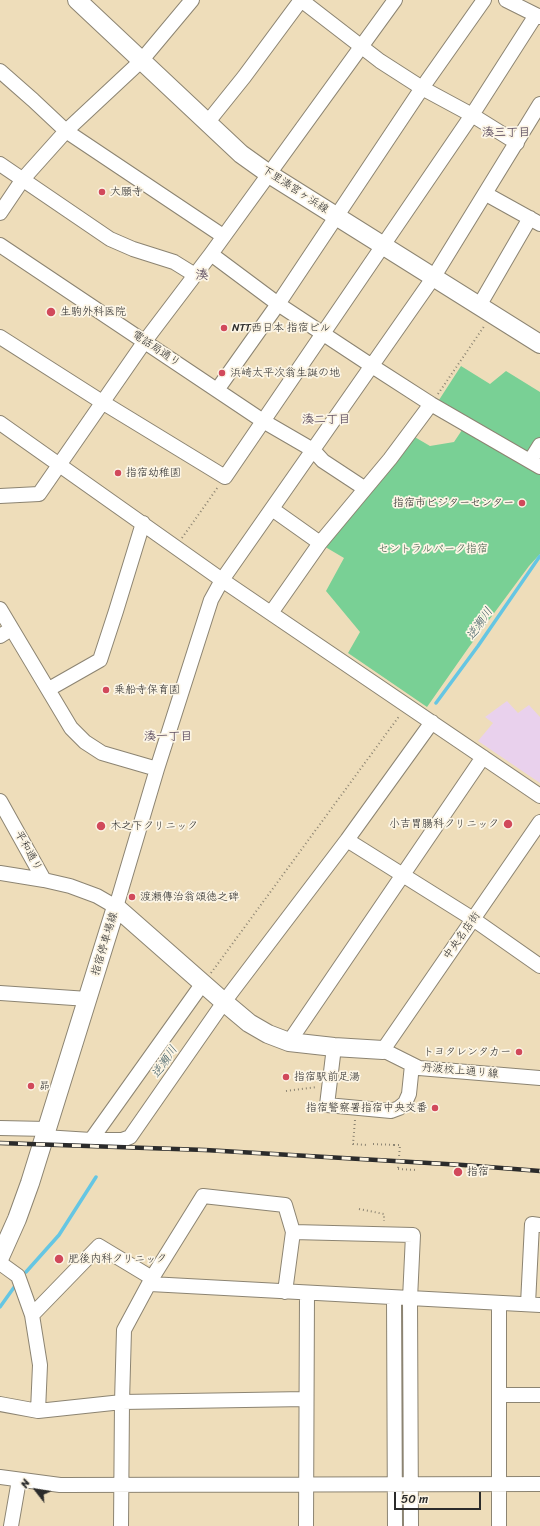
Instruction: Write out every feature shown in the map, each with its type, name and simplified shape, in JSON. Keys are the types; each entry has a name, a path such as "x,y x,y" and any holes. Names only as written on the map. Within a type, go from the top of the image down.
{"main road":[{"name":"下里湊宮ヶ浜線","path":"77,0 241,154 336,217 540,344"},
{"name":"指宿停車場線","path":"0,1257 17,1219 116,908 249,1023 268,1034 289,1042 383,1050"}],"street":[{"path":"0,213 23,179 66,131 141,61 192,0"},
{"path":"207,123 244,77 301,0 380,61 422,88 472,115 517,143"},
{"path":"0,496 39,494 145,341 211,254 395,0"},
{"path":"217,390 278,304 422,88 484,0"},
{"path":"0,337 102,402 225,477 538,16 506,0"},
{"path":"0,71 66,131 224,236"},
{"path":"0,876 44,880 86,891 116,908 157,769 212,600 222,580 433,278 517,143 535,124 540,104"},
{"path":"0,164 110,239 133,249 174,262 195,275"},
{"path":"486,194 535,221 486,310"},
{"name":"電話局通り","path":"0,245 263,421 313,450 323,460 364,488"},
{"path":"211,254 278,304 323,332 372,366 431,404 535,464 540,445"},
{"path":"271,613 320,543 364,488 390,459 431,404"},
{"path":"0,422 222,580 540,796"},
{"path":"272,509 320,543"},
{"path":"49,689 100,660 143,523"},
{"path":"0,609 6,632 49,689 71,728 85,742 102,753 157,769"},
{"path":"0,1128 91,1140 122,1140 130,1137 224,1002 347,840 432,722"},
{"path":"289,1042 483,757"},
{"name":"平和通り","path":"0,801 44,880"},
{"name":"中央名店街","path":"383,1050 540,822"},
{"path":"347,840 473,919 540,966"},
{"path":"91,1140 203,983"},
{"path":"0,993 88,999"},
{"path":"334,1047 327,1105 391,1111 399,1108 405,1103 409,1094 412,1065"},
{"name":"丹波校上通り線","path":"383,1050 419,1068 540,1078"},
{"path":"121,1526 124,1330 151,1281 203,1196 285,1205 293,1232 285,1292"},
{"path":"32,1315 99,1246 151,1281 285,1292 534,1305 532,1224 540,1225"},
{"path":"293,1232 413,1235 410,1299 411,1526"},
{"path":"0,1263 18,1276 32,1315 40,1365 38,1411"},
{"path":"306,1526 307,1293"},
{"path":"394,1298 395,1526"},
{"path":"499,1304 499,1526"},
{"path":"499,1395 540,1395"},
{"path":"0,1404 38,1411 122,1402 306,1399"},
{"path":"0,1477 60,1485 540,1484"},
{"path":"11,1526 19,1480"}],"path":[{"path":"431,404 486,310"},
{"path":"176,547 225,477"},
{"path":"203,983 407,705"},
{"path":"286,1091 329,1085"},
{"path":"355,1108 353,1144 367,1145"},
{"path":"373,1144 400,1145 398,1168 417,1170"},
{"path":"359,1209 384,1214 382,1234"}],"shaded area":[{"path":"507,701 518,713 529,705 540,717 540,783 478,741 493,723 485,717"}],"green space":[{"path":"461,366 490,384 506,371 540,392 540,439 530,454 440,404 439,400"},
{"name":"セントラルパーク指宿","path":"464,427 540,472 540,554 529,566 469,647 427,707 348,653 360,632 326,591 344,558 322,545 413,436 430,446 454,442"}],"waterway":[{"name":"逆瀬川","path":"436,703 478,646 540,556"},
{"name":"逆瀬川","path":"26,1272 59,1235 96,1177"},
{"name":"逆瀬川","path":"0,1307 15,1286"}],"railway":[{"path":"0,1143 205,1150 540,1171"}],"place":[{"name":"大願寺","path":"102,192"},
{"name":"生駒外科医院","path":"51,312"},
{"name":"NTT西日本 指宿ビル","path":"224,328"},
{"name":"浜崎太平次翁生誕の地","path":"222,373"},
{"name":"指宿幼稚園","path":"118,473"},
{"name":"指宿市ビジターセンター","path":"522,503"},
{"name":"乗船寺保育園","path":"106,690"},
{"name":"小吉胃腸科クリニック","path":"508,824"},
{"name":"木之下クリニック","path":"101,826"},
{"name":"渡瀬傳治翁頌徳之碑","path":"132,897"},
{"name":"トヨタレンタカー","path":"519,1052"},
{"name":"指宿駅前足湯","path":"286,1077"},
{"name":"昴","path":"31,1086"},
{"name":"指宿警察署指宿中央交番","path":"435,1108"},
{"name":"指宿","path":"458,1172"},
{"name":"肥後内科クリニック","path":"59,1259"}],"district":[{"name":"湊三丁目","path":"506,133"},
{"name":"湊","path":"202,276"},
{"name":"湊二丁目","path":"326,420"},
{"name":"湊一丁目","path":"168,737"}]}
